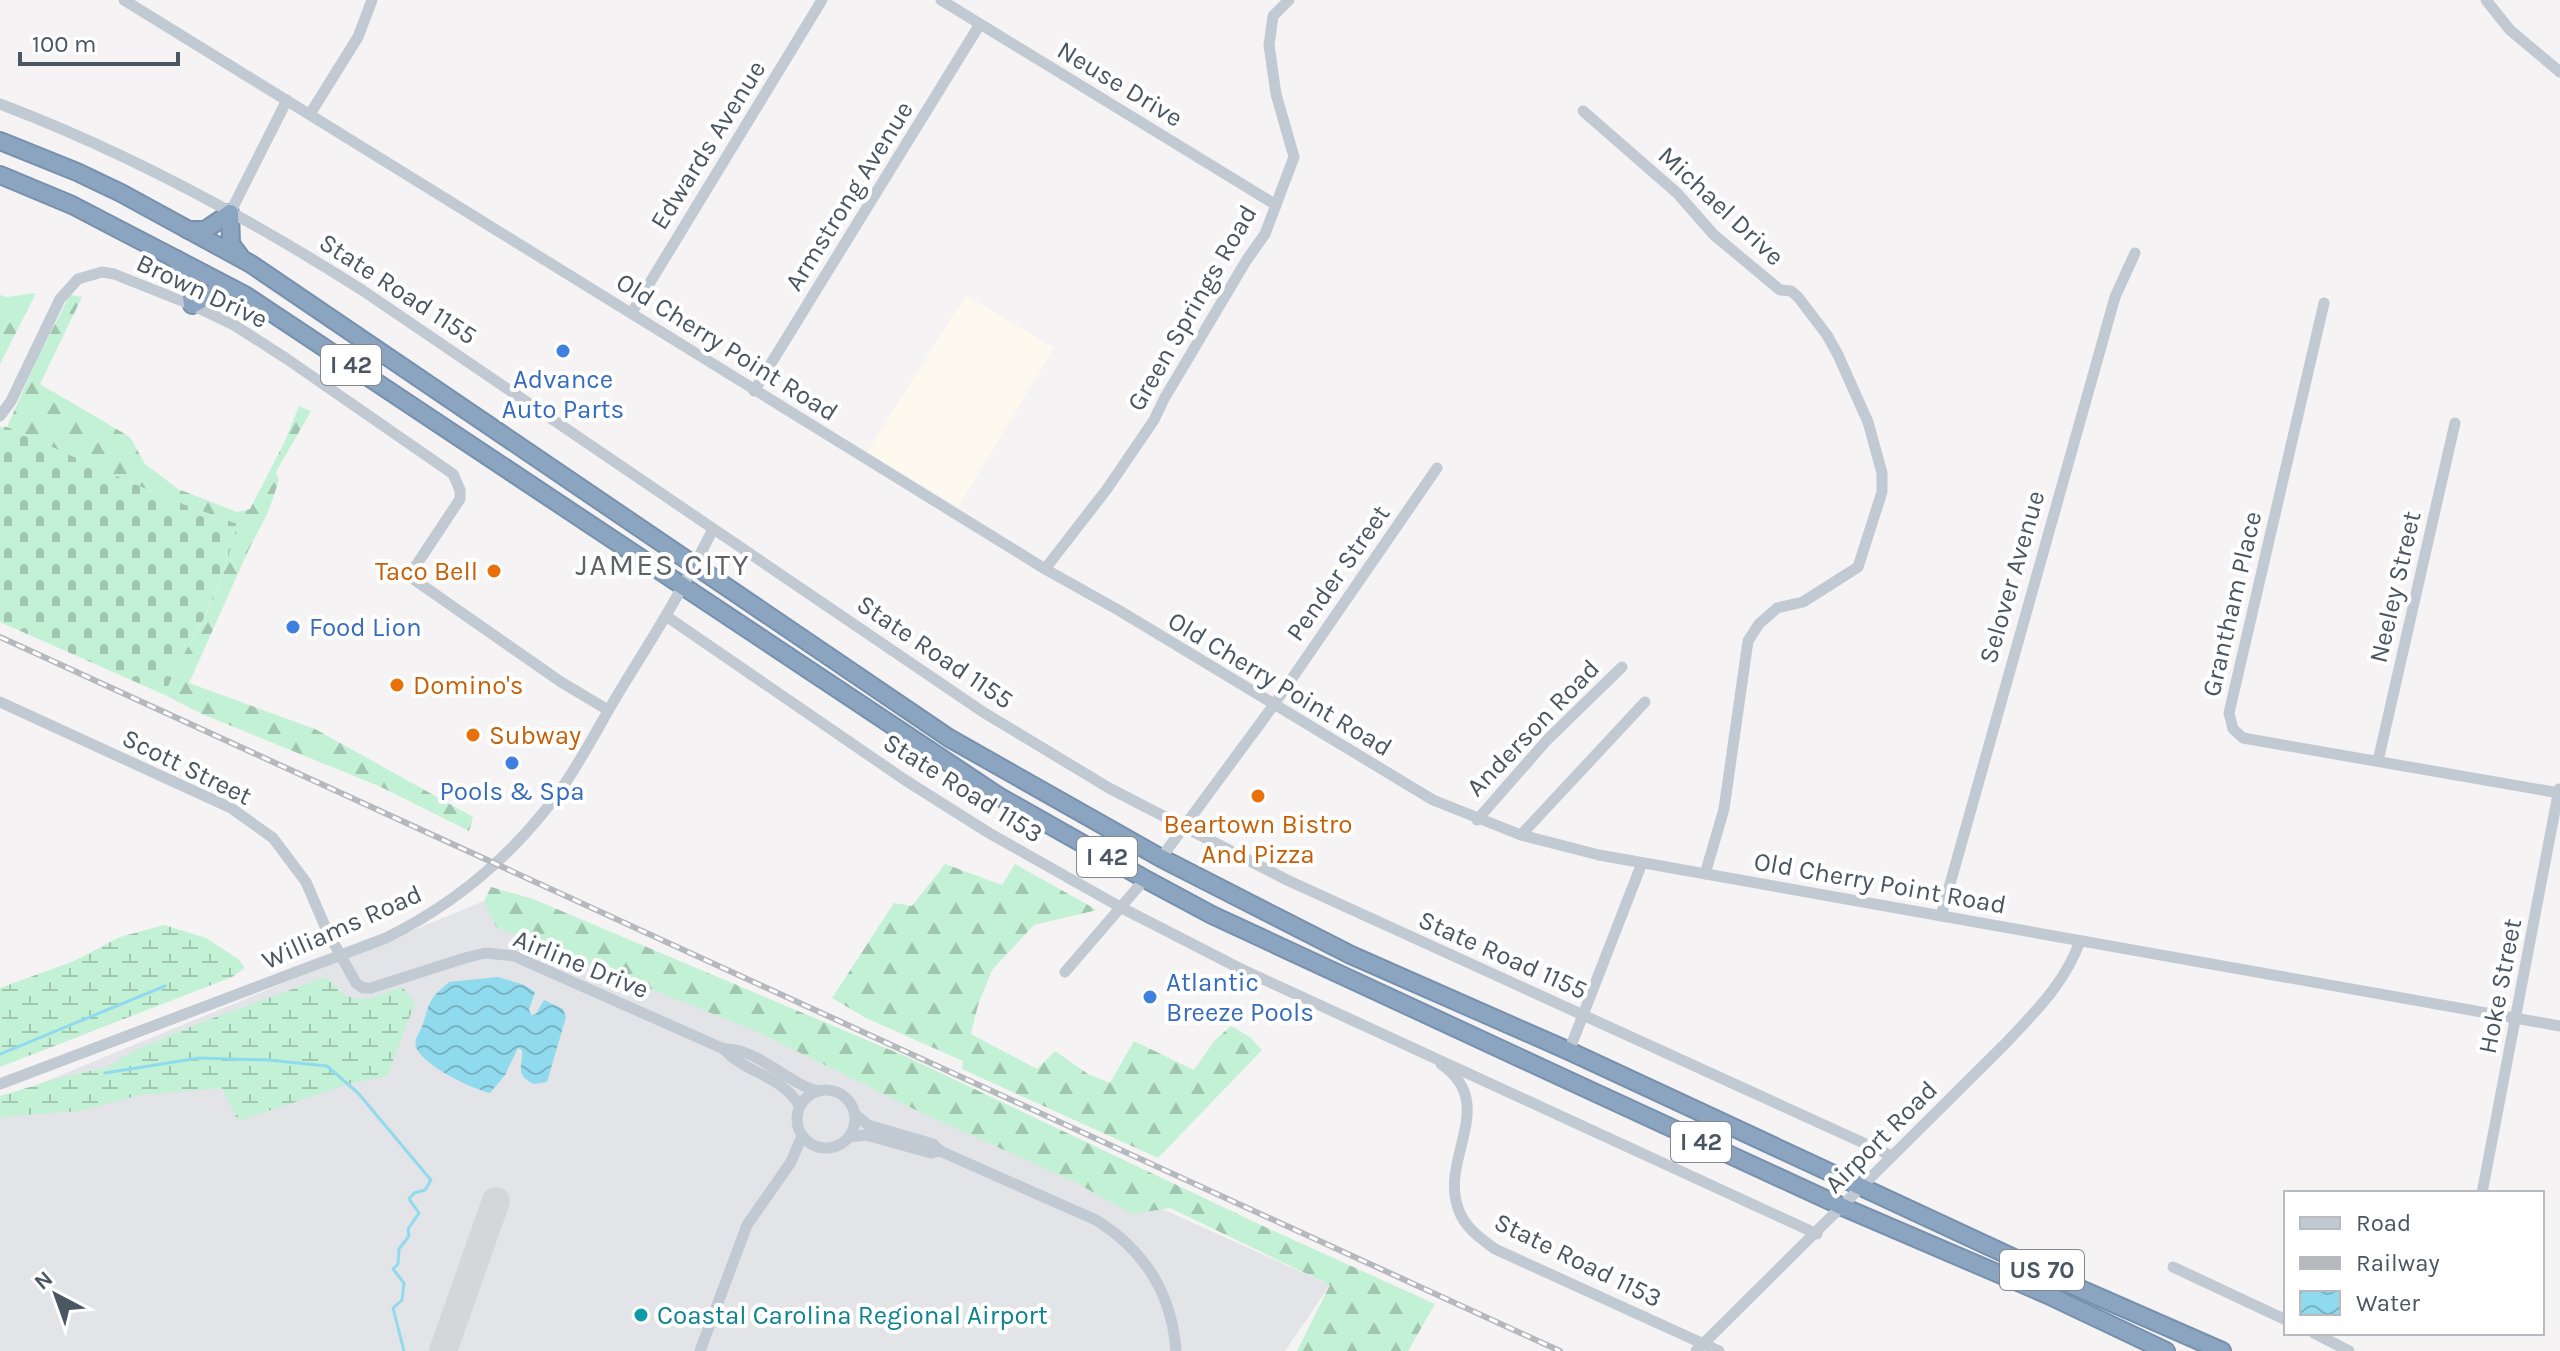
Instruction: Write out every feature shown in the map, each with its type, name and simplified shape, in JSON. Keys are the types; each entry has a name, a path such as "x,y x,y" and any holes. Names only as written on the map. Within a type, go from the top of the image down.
{"highway":[{"name":"US 70","path":"0,141 77,172 251,264 949,738 1161,858 1351,955 1569,1051 2085,1291 2222,1351"},
{"name":"I 42","path":"0,175 72,205 233,289 1000,797 1145,879 1212,915 1843,1207 2048,1295 2166,1351"},
{"path":"185,229 205,230 230,213"},
{"path":"230,213 231,244 251,264"},
{"path":"175,258 189,280 192,305 216,291 233,289"}],"street":[{"name":"Old Cherry Point Road","path":"124,0 1045,569 1120,611 1407,787 1477,820 1521,835 1642,863 2560,1026"},
{"path":"310,114 358,37 372,0"},
{"name":"Edwards Avenue","path":"632,312 822,0"},
{"name":"Neuse Drive","path":"941,0 1276,205"},
{"name":"Green Springs Road","path":"1045,569 1107,489 1154,420 1246,261 1265,234 1294,157 1272,78 1269,45 1273,16 1289,0"},
{"path":"2486,0 2510,30 2560,72"},
{"name":"Armstrong Avenue","path":"754,391 980,24"},
{"path":"230,213 287,100"},
{"name":"State Road 1155","path":"0,104 96,143 158,173 295,248 362,290 983,712 1075,768 1185,829 1301,887 1892,1156"},
{"name":"Michael Drive","path":"1583,111 1677,193 1714,235 1780,290 1791,291 1798,297 1838,355 1868,422 1882,473 1882,492 1858,567 1803,602 1777,608 1759,624 1748,641 1724,809 1705,874"},
{"name":"Selover Avenue","path":"1941,916 2115,297 2135,253"},
{"name":"Brown Drive","path":"0,416 11,401 60,299 78,279 89,274 114,274 234,325 453,474 460,490 460,499 409,576 551,675 608,710"},
{"name":"Grantham Place","path":"2324,303 2229,713 2233,729 2243,738 2559,790"},
{"name":"Neeley Street","path":"2378,761 2455,423"},
{"name":"Pender Street","path":"1161,858 1273,706 1437,468"},
{"name":"Williams Road","path":"0,1084 342,955 414,924 474,884 544,813 683,588 713,529"},
{"name":"State Road 1153","path":"666,616 905,780 989,833 1122,908 1203,951 1817,1234"},
{"name":"Anderson Road","path":"1477,820 1547,740 1622,667"},
{"name":"Scott Street","path":"0,702 231,808 273,838 306,882 327,931 342,955"},
{"path":"1521,835 1645,702"},
{"name":"Hoke Street","path":"2482,1191 2559,790"},
{"path":"1569,1051 1642,863"},
{"path":"1065,972 1145,879"},
{"name":"Airport Road","path":"1700,1348 1817,1234 2047,999 2070,966 2080,941"},
{"name":"Airline Drive","path":"342,955 356,983 363,988 485,953 514,956 724,1049"},
{"path":"724,1049 735,1049 804,1088 838,1092 852,1105 855,1114 849,1137"},
{"path":"724,1049 731,1057 786,1087 800,1106"},
{"name":"State Road 1153","path":"1425,1053 1454,1077 1462,1087 1467,1103 1468,1123 1452,1181 1458,1211 1472,1232 1495,1249 1700,1348 1719,1351"},
{"path":"818,1091 800,1106 797,1121 802,1136 809,1143 827,1149 849,1137 866,1135 931,1153 940,1151"},
{"path":"855,1114 868,1125 933,1144 940,1151 1096,1220 1128,1243 1150,1269 1161,1289 1170,1313 1176,1351"},
{"path":"700,1351 747,1225 791,1162 802,1136"},
{"path":"2173,1267 2284,1319"},
{"path":"2318,1335 2349,1351"}],"shaded area":[{"path":"966,295 1054,348 958,507 867,452"},
{"name":"Coastal Carolina Regional Airport","path":"484,901 1330,1285 1285,1351 0,1351 0,1100"}],"green space":[{"path":"36,293 0,364 0,295"},
{"path":"70,295 82,297 40,384 130,437 145,464 178,489 237,512 250,509 299,406 311,411 276,472 279,480 269,510 189,683 315,729 473,817 469,831 381,787 202,714 165,695 214,597 236,524 159,495 7,427"},
{"path":"0,427 7,427 159,495 237,524 214,596 165,695 0,622"},
{"path":"945,864 1002,885 1015,864 1097,910 1034,925 992,970 971,1034 1037,1069 1055,1051 1088,1074 1110,1083 1134,1041 1194,1070 1215,1040 1231,1026 1250,1037 1262,1050 1158,1158 962,1069 963,1061 866,1018 832,998 894,903 912,906"},
{"path":"491,887 533,899 907,1057 1435,1304 1408,1351 1297,1351 1330,1285 1170,1208 1132,1214 1075,1182 920,1112 756,1031 496,927 484,901"},
{"path":"164,925 206,938 238,959 245,968 232,977 0,1067 0,988 74,961 120,937"},
{"path":"323,978 353,998 370,998 402,987 415,1003 387,1076 352,1083 238,1121 222,1088 140,1095 79,1111 0,1117 0,1096 105,1068 136,1050 200,1023"}],"water":[{"path":"498,977 535,992 529,1010 531,1015 536,1014 544,1000 563,1009 566,1017 547,1082 534,1084 524,1077 521,1070 522,1050 518,1048 505,1075 490,1093 437,1068 420,1054 416,1042 430,1003 449,982"}],"waterway":[{"path":"0,1054 165,986"},
{"path":"105,1073 199,1058 268,1060 327,1066 358,1093 431,1180 425,1190 414,1193 409,1199 419,1213 408,1229 409,1236 399,1249 398,1264 393,1269 404,1283 402,1300 393,1308 404,1351"}],"taxiway":[{"path":"443,1351 496,1201"}],"railway":[{"path":"0,637 1560,1351"}],"place":[{"name":"Advance Auto Parts","path":"563,351"},
{"name":"Taco Bell","path":"494,571"},
{"name":"Food Lion","path":"293,627"},
{"name":"Domino's","path":"397,685"},
{"name":"Subway","path":"473,735"},
{"name":"Pools & Spa","path":"512,763"},
{"name":"Beartown Bistro And Pizza","path":"1258,796"},
{"name":"Atlantic Breeze Pools","path":"1150,997"},
{"name":"Coastal Carolina Regional Airport","path":"641,1315"}],"district":[{"name":"JAMES CITY","path":"663,565"}]}
